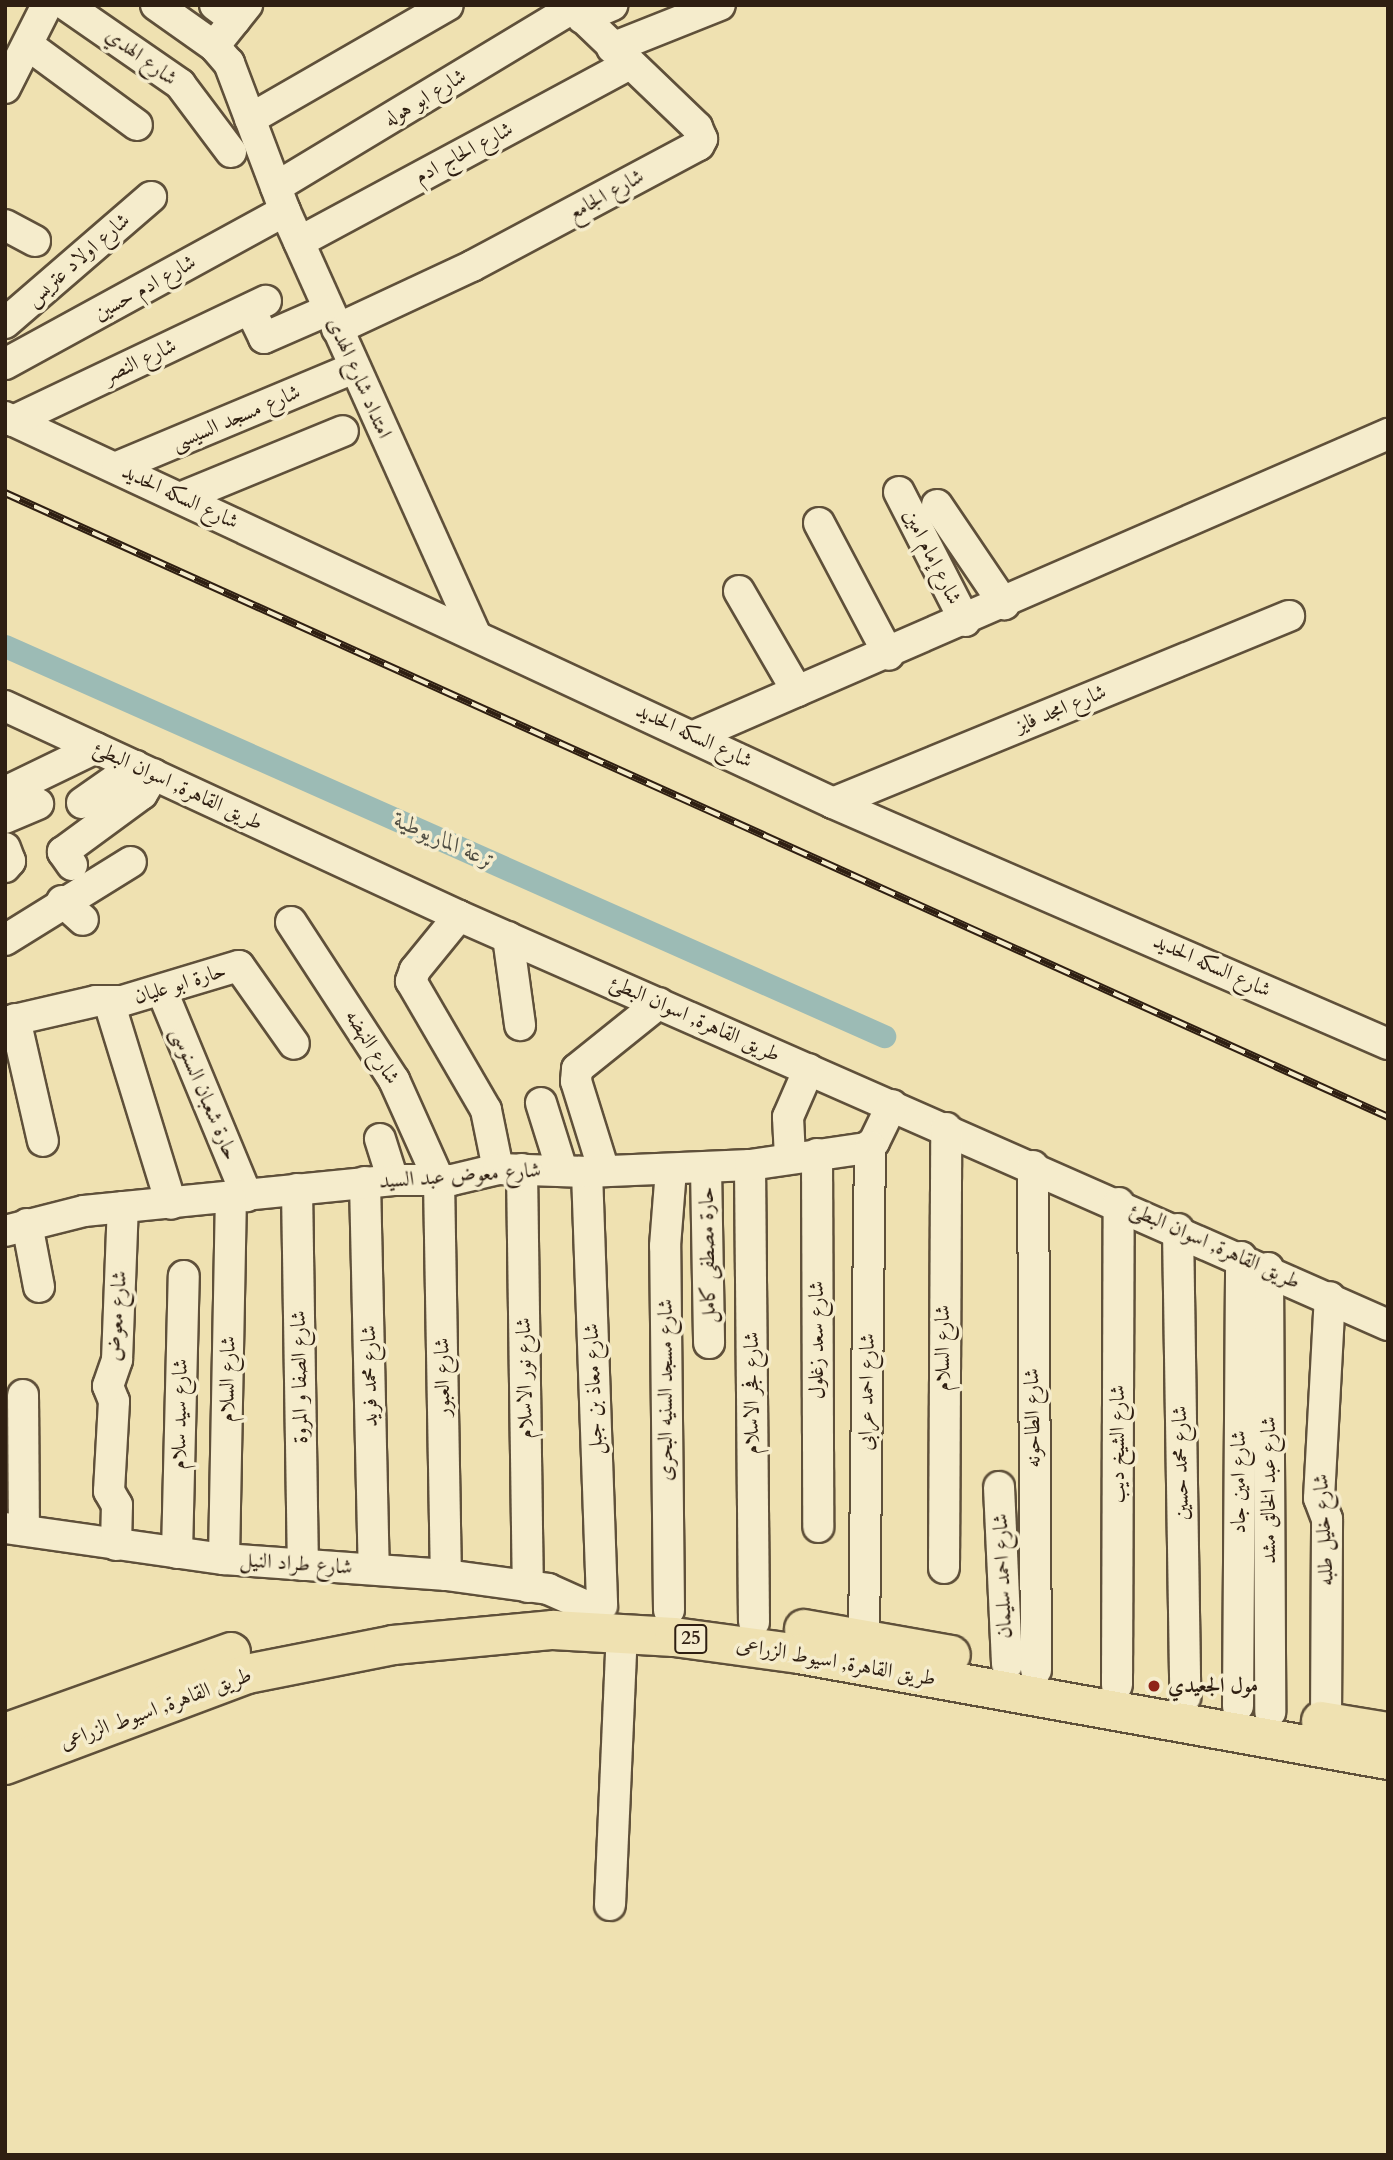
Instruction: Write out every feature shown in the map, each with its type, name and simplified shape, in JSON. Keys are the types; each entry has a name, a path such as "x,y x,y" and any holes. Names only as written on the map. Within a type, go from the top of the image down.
{"highway":[{"name":"طريق القاهرة, اسيوط الزراعى","path":"5,1733 196,1662 320,1631 449,1611 603,1614 668,1611 754,1622 864,1638 1388,1732"},
{"name":"طريق القاهرة, اسيوط الزراعى","path":"5,1765 197,1690 297,1662 603,1614 799,1654 1388,1760"}],"street":[{"path":"5,88 47,5"},
{"name":"شارع الهدي","path":"66,5 103,15 180,84 231,152"},
{"path":"156,5 214,46 232,10"},
{"path":"250,119 448,5"},
{"name":"شارع ابو هوله","path":"281,199 575,10 612,5"},
{"name":"شارع الحاج ادم","path":"299,242 621,56 720,5"},
{"name":"شارع الجامع","path":"332,320 484,260 699,145 702,139 697,127 575,10"},
{"path":"28,45 137,125"},
{"name":"امتداد شارع الهدى","path":"214,46 229,63 281,199 332,320 475,634"},
{"name":"شارع اولاد عتريس","path":"5,323 151,197"},
{"name":"شارع ادم حسين","path":"5,364 281,199"},
{"path":"5,225 35,242"},
{"name":"شارع النصر","path":"9,419 258,305 264,338 332,320"},
{"name":"شارع مسجد السيسى","path":"117,467 354,368"},
{"name":"شارع السكه الحديد","path":"9,419 834,803 1388,1044"},
{"path":"180,498 343,431"},
{"path":"694,736 889,655 1388,434"},
{"name":"شارع إمام امين","path":"899,492 965,621"},
{"path":"937,505 1004,604"},
{"path":"819,523 889,655"},
{"path":"739,591 797,691"},
{"name":"شارع امجد فايز","path":"834,803 1289,616"},
{"name":"طريق القاهرة, اسوان البطئ","path":"11,716 96,747 459,916 1119,1203 1388,1325"},
{"path":"5,792 96,747"},
{"path":"82,803 144,770"},
{"path":"72,865 63,852 142,794 144,770"},
{"path":"5,818 38,804"},
{"path":"5,849 10,861 5,867"},
{"path":"5,940 73,910 131,862"},
{"name":"شارع نور الاسلام","path":"459,916 415,970 411,981 486,1110 510,1169 528,1587"},
{"name":"شارع النهضه","path":"291,922 394,1080 439,1180"},
{"path":"508,937 520,1025"},
{"name":"حارة ابو عليان","path":"10,1020 162,991 241,967 294,1044"},
{"name":"حارة شعبان السنوسى","path":"162,991 239,1198"},
{"name":"حارة ابو عليان","path":"109,1002 170,1204"},
{"path":"584,1171 577,1069 659,1003"},
{"path":"10,1020 43,1141"},
{"name":"شارع سعد زغلول","path":"809,1069 788,1117 804,1155 818,1527"},
{"path":"541,1103 584,1171"},
{"path":"870,1146 892,1105"},
{"name":"شارع السلام","path":"944,1568 946,1128"},
{"name":"شارع محمد فريد","path":"374,1569 380,1139"},
{"name":"شارع معوض عبد السيد","path":"16,1227 123,1207 239,1198 379,1181 439,1180 510,1169 584,1171 750,1165 870,1146"},
{"name":"شارع احمد عرابى","path":"864,1638 870,1146"},
{"name":"شارع فجر الاسلام","path":"750,1165 754,1622"},
{"name":"شارع الطاحونه","path":"1022,1668 1033,1166"},
{"name":"حارة مصطفى كامل","path":"706,1167 709,1343"},
{"name":"شارع مسجد السنيه البحرى","path":"668,1611 665,1246 671,1169"},
{"name":"شارع معاذ بن جبل","path":"584,1171 603,1614 610,1905"},
{"name":"شارع العبور","path":"439,1180 446,1575"},
{"name":"شارع الصفا و المروة","path":"297,1189 303,1565"},
{"name":"شارع السلام","path":"224,1559 239,1198"},
{"name":"شارع الشيخ ديب","path":"1117,1685 1119,1203"},
{"name":"شارع معوض","path":"116,1545 117,1505 109,1491 114,1401 108,1386 117,1363 123,1207"},
{"path":"16,1227 39,1287"},
{"name":"شارع محمد حسين","path":"1178,1229 1185,1697"},
{"name":"شارع عبد الخالق مشد","path":"1254,1263 1254,1709"},
{"name":"شارع سيد سلام","path":"177,1553 184,1276"},
{"name":"شارع خليل طلبه","path":"1326,1722 1327,1519 1319,1498 1330,1297"},
{"path":"15,1529 23,1395"},
{"name":"شارع احمد سليمان","path":"999,1486 1022,1668"},
{"name":"شارع طراد النيل","path":"15,1529 224,1559 446,1575 561,1592 603,1614"}],"waterway":[{"name":"ترعة الماريوطية","path":"5,646 884,1036"}],"railway":[{"path":"5,493 1388,1117"}],"place":[{"name":"مول الجعيدي","path":"1154,1686"}]}
